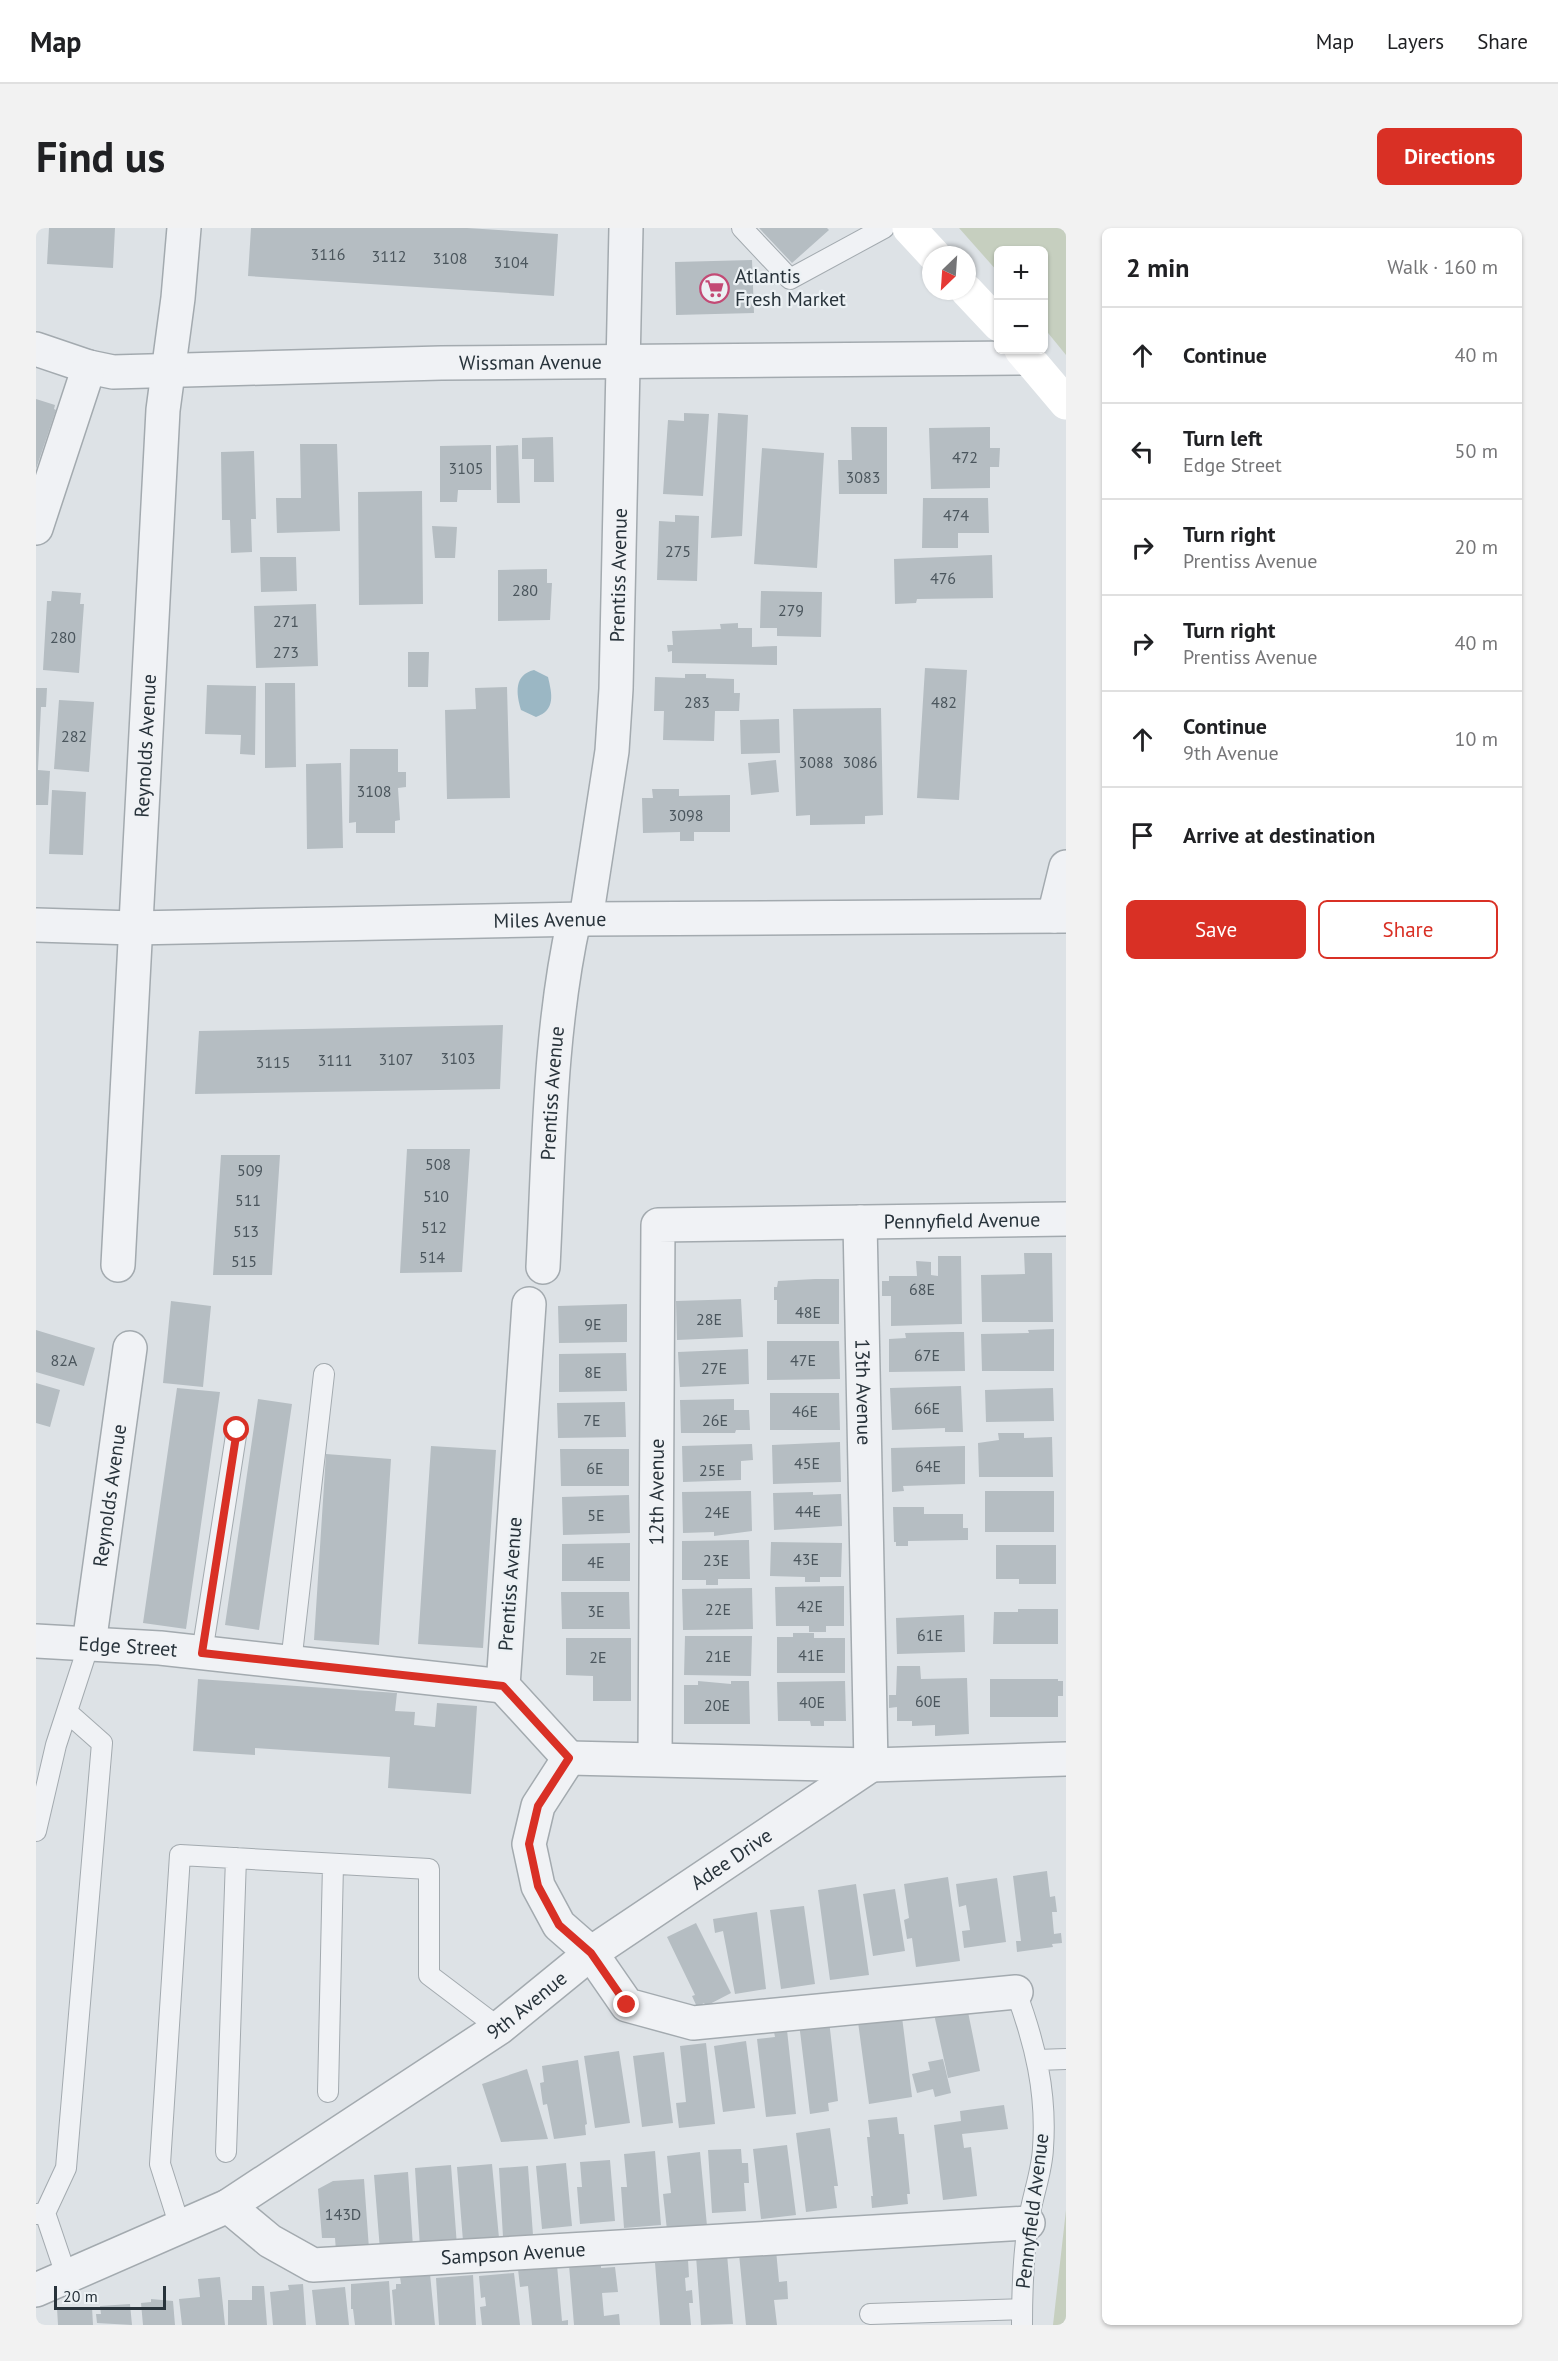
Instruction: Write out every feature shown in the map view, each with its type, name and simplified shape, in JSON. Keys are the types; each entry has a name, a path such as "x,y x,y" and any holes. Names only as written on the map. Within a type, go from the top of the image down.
{"street":[{"name":"Reynolds Avenue","path":"118,1264 162,421 178,298 184,228"},
{"name":"Prentiss Avenue","path":"543,1267 558,1004 580,920 612,751 615,710 626,228"},
{"path":"909,228 926,246"},
{"path":"975,300 994,320"},
{"name":"Wissman Avenue","path":"36,349 89,367 114,372 403,364 1024,354"},
{"path":"1024,354 1066,404"},
{"path":"36,528 89,367"},
{"path":"1060,916 1066,867"},
{"name":"Miles Avenue","path":"36,925 134,928 580,920 1060,916"},
{"name":"Pennyfield Avenue","path":"860,1222 1066,1219"},
{"name":"12th Avenue","path":"655,1759 658,1225 860,1222"},
{"name":"13th Avenue","path":"860,1222 871,1765"},
{"name":"Prentiss Avenue","path":"503,1686 529,1304"},
{"name":"Reynolds Avenue","path":"89,1644 130,1348"},
{"name":"Edge Street","path":"36,1641 202,1653 503,1686"},
{"path":"503,1686 569,1758 871,1765 1066,1759"},
{"path":"569,1758 538,1806 529,1844 538,1886 559,1925 591,1953 627,2005 693,2023 1016,1992"},
{"name":"Adee Drive","path":"591,1953 871,1765"},
{"name":"9th Avenue","path":"228,2206 499,2028 591,1953"},
{"path":"36,2290 228,2206"},
{"name":"Sampson Avenue","path":"228,2206 270,2241 313,2265 1028,2223"}],"lane":[{"path":"742,228 789,279 884,228"},
{"path":"291,1663 324,1374"},
{"path":"202,1653 237,1430"},
{"path":"36,1831 56,1745 89,1644"},
{"path":"66,2275 41,2213 66,2168 102,1743 67,1712"},
{"path":"180,2227 160,2164 180,1855 429,1869 429,1975 499,2028"},
{"path":"226,2152 236,1858"},
{"path":"328,2092 333,1864"},
{"name":"Pennyfield Avenue","path":"1016,1992 1034,2039 1043,2094 1043,2150 1028,2223 1022,2317"},
{"path":"1037,2060 1066,2059"},
{"path":"870,2314 1022,2317"}],"green space":[{"path":"959,228 1066,228 1066,355 1048,333 1048,246 994,246 994,267"},
{"path":"1066,2210 1066,2325 1053,2325"}],"water":[{"path":"534,670 548,677 551,695 550,706 536,717 521,710 518,697 520,680 527,672"}],"building":[{"path":"49,228 115,228 113,268 47,264"},
{"path":"251,228 467,228 558,234 554,296 248,276"},
{"path":"759,228 827,228 829,230 792,263"},
{"name":"Atlantis Fresh Market","path":"752,260 754,313 676,315 675,262"},
{"path":"36,399 55,405 56,410 36,469"},
{"path":"684,413 709,414 703,496 663,494 668,420 684,421"},
{"path":"718,413 748,415 742,536 711,538"},
{"path":"851,427 887,427 887,494 839,494 838,460 852,460"},
{"path":"990,427 990,448 1000,448 999,467 990,467 990,488 931,489 929,428"},
{"path":"553,437 554,482 534,482 534,459 522,459 522,438"},
{"path":"300,444 337,444 340,531 277,533 276,498 301,498"},
{"path":"491,445 491,490 458,490 457,502 440,502 440,446"},
{"path":"518,445 520,503 497,503 496,446"},
{"path":"762,448 824,453 817,568 754,564"},
{"path":"254,451 256,519 251,519 252,552 231,553 230,520 222,520 221,452"},
{"path":"422,491 423,604 359,605 358,492"},
{"path":"923,498 988,498 989,533 958,533 958,548 922,548"},
{"path":"675,515 699,516 697,581 657,580 659,521 675,522"},
{"path":"432,526 457,527 455,558 435,558"},
{"path":"992,555 993,598 917,599 916,603 895,604 894,559"},
{"path":"260,557 296,557 297,591 261,592"},
{"path":"547,569 547,583 552,583 550,620 498,621 498,570"},
{"path":"52,591 81,593 80,604 84,604 79,673 43,670 47,601 51,601"},
{"path":"761,591 822,592 821,637 777,636 777,628 760,628"},
{"path":"316,604 318,666 256,668 254,606"},
{"path":"738,623 738,628 752,628 752,647 777,646 777,665 672,663 672,651 668,652 667,645 673,645 672,631 721,629 720,624"},
{"path":"408,652 429,652 428,687 408,687"},
{"path":"925,668 967,670 959,800 917,798"},
{"path":"685,674 706,674 706,678 734,679 734,693 740,693 739,711 715,711 714,741 663,740 664,711 654,711 655,677 685,678"},
{"path":"265,683 295,683 296,767 265,768"},
{"path":"207,685 256,686 255,755 240,754 241,735 205,734"},
{"path":"507,687 510,798 447,799 445,710 476,709 475,688"},
{"path":"36,688 47,688 46,707 41,707 38,770 50,771 48,805 36,805"},
{"path":"59,700 94,702 89,772 54,769"},
{"path":"881,708 883,815 865,816 865,824 810,825 810,815 796,816 793,709"},
{"path":"779,719 780,753 741,754 740,720"},
{"path":"350,749 398,749 398,772 406,772 406,787 398,788 400,820 395,821 395,833 356,833 356,822 349,823"},
{"path":"776,760 779,792 751,795 748,763"},
{"path":"341,763 343,848 307,849 306,764"},
{"path":"652,789 679,789 679,796 730,795 730,832 694,832 694,841 680,841 680,832 643,833 642,798 653,798"},
{"path":"52,790 86,792 83,855 49,854"},
{"path":"503,1025 500,1089 195,1094 199,1031"},
{"path":"407,1149 470,1149 462,1272 400,1273"},
{"path":"221,1155 280,1155 272,1275 213,1275"},
{"path":"1024,1253 1052,1253 1053,1322 982,1322 981,1275 1025,1274"},
{"path":"938,1256 961,1256 962,1324 891,1326 891,1296 882,1296 882,1281 889,1281 889,1276 917,1276 916,1261 931,1262 931,1275 938,1276"},
{"path":"839,1279 839,1324 777,1324 777,1300 774,1300 774,1287 777,1287 778,1281"},
{"path":"741,1299 743,1337 677,1340 676,1301"},
{"path":"171,1301 211,1306 203,1387 163,1383"},
{"path":"627,1304 627,1342 559,1343 558,1306"},
{"path":"1054,1329 1054,1371 982,1371 981,1334 1029,1333 1028,1330"},
{"path":"36,1330 95,1348 84,1386 36,1372"},
{"path":"964,1332 965,1371 889,1372 889,1339 906,1338 905,1333"},
{"path":"767,1341 839,1341 840,1379 767,1380"},
{"path":"748,1349 749,1384 680,1387 678,1352"},
{"path":"626,1353 627,1391 559,1392 559,1354"},
{"path":"36,1383 60,1390 50,1427 36,1423"},
{"path":"961,1386 963,1432 945,1432 945,1428 892,1430 890,1388"},
{"path":"177,1388 220,1392 186,1629 143,1623"},
{"path":"1053,1388 1054,1421 986,1422 985,1390"},
{"path":"770,1393 839,1393 840,1430 770,1430"},
{"path":"258,1399 292,1404 259,1630 225,1625"},
{"path":"734,1399 734,1410 749,1410 750,1430 736,1430 735,1433 681,1433 680,1400"},
{"path":"625,1402 626,1437 558,1438 557,1403"},
{"path":"998,1433 1024,1433 1024,1438 1052,1437 1053,1477 979,1477 978,1443 999,1440"},
{"path":"840,1442 841,1482 773,1484 772,1445"},
{"path":"752,1444 753,1460 741,1461 741,1480 683,1482 682,1446"},
{"path":"431,1446 496,1450 483,1648 418,1644"},
{"path":"965,1446 965,1484 903,1486 904,1491 892,1492 891,1448"},
{"path":"560,1449 629,1449 629,1486 561,1486"},
{"path":"326,1454 391,1459 379,1645 314,1640"},
{"path":"751,1491 752,1531 714,1536 714,1532 683,1533 682,1492"},
{"path":"985,1491 1054,1491 1054,1532 985,1532"},
{"path":"813,1492 813,1495 841,1494 842,1526 774,1530 773,1493"},
{"path":"629,1495 630,1533 563,1535 562,1497"},
{"path":"893,1507 924,1507 924,1514 963,1514 963,1528 968,1528 968,1540 908,1541 908,1546 896,1546"},
{"path":"749,1540 750,1579 718,1579 718,1585 706,1585 706,1580 682,1580 682,1541"},
{"path":"771,1542 842,1543 841,1577 820,1577 820,1582 805,1582 805,1577 770,1576"},
{"path":"630,1543 630,1581 562,1581 562,1544"},
{"path":"996,1545 1056,1545 1056,1584 1019,1584 1019,1579 996,1579"},
{"path":"844,1586 844,1626 826,1626 826,1632 809,1632 809,1626 776,1626 775,1587"},
{"path":"752,1588 753,1629 683,1630 682,1589"},
{"path":"561,1592 629,1592 630,1629 562,1629"},
{"path":"1018,1609 1058,1609 1058,1644 993,1644 994,1612 1018,1612"},
{"path":"964,1615 965,1652 897,1654 896,1618"},
{"path":"793,1633 814,1633 814,1638 845,1638 845,1673 777,1673 777,1637 793,1637"},
{"path":"685,1636 752,1636 751,1676 684,1675"},
{"path":"566,1638 631,1638 631,1701 593,1701 593,1676 566,1675"},
{"path":"897,1666 920,1666 921,1679 967,1678 969,1734 935,1736 935,1725 912,1726 912,1721 897,1721 897,1707 889,1708 889,1695 896,1695"},
{"path":"198,1679 397,1693 395,1711 415,1712 414,1725 435,1727 437,1703 477,1706 471,1794 388,1788 390,1757 255,1748 255,1755 193,1751"},
{"path":"990,1679 1058,1679 1058,1681 1063,1681 1063,1696 1058,1696 1058,1717 990,1717"},
{"path":"698,1681 731,1684 731,1681 749,1681 750,1724 684,1724 684,1685 698,1685"},
{"path":"845,1681 846,1721 824,1721 824,1726 811,1726 810,1721 778,1721 777,1682"},
{"path":"1047,1871 1050,1897 1055,1896 1057,1912 1052,1912 1054,1934 1061,1933 1062,1943 1052,1944 1053,1947 1017,1952 1016,1941 1021,1941 1013,1876"},
{"path":"948,1877 960,1961 916,1967 912,1938 907,1939 904,1920 909,1918 904,1884"},
{"path":"997,1878 1006,1942 964,1948 962,1931 970,1930 966,1905 959,1907 956,1884"},
{"path":"856,1884 869,1975 830,1980 818,1890"},
{"path":"895,1889 905,1951 873,1956 863,1894"},
{"path":"804,1906 815,1984 781,1989 770,1910"},
{"path":"757,1912 766,1989 735,1994 723,1931 715,1933 713,1919"},
{"path":"696,1923 731,1993 706,2006 704,2003 697,2007 692,1996 695,1995 667,1937"},
{"path":"967,2007 980,2071 948,2078 934,2014"},
{"path":"902,2017 912,2097 869,2104 858,2022"},
{"path":"829,2020 838,2101 828,2103 829,2111 810,2114 799,2023"},
{"path":"787,2030 796,2114 766,2117 757,2039 775,2037 774,2032"},
{"path":"746,2041 755,2108 723,2112 714,2046"},
{"path":"706,2043 715,2124 679,2128 676,2103 686,2102 680,2046"},
{"path":"619,2051 630,2123 595,2128 584,2056"},
{"path":"664,2052 673,2123 642,2127 633,2056"},
{"path":"943,2059 951,2093 935,2097 933,2089 917,2093 912,2074 930,2070 928,2062"},
{"path":"578,2060 587,2124 585,2125 586,2135 554,2139 547,2104 543,2105 540,2083 544,2082 542,2066"},
{"path":"527,2069 548,2139 501,2142 482,2084"},
{"path":"1004,2105 1008,2129 962,2134 964,2148 971,2147 977,2196 943,2200 934,2125 961,2121 960,2111"},
{"path":"897,2117 899,2134 904,2134 910,2194 907,2194 908,2204 872,2208 868,2120"},
{"path":"830,2128 838,2186 834,2186 837,2208 806,2212 796,2133"},
{"path":"787,2145 796,2215 761,2219 753,2149"},
{"path":"741,2149 742,2163 748,2163 749,2183 744,2183 746,2211 712,2213 708,2150"},
{"path":"655,2151 661,2225 624,2228 621,2187 627,2187 624,2154"},
{"path":"700,2152 707,2226 667,2230 663,2194 671,2193 667,2156"},
{"path":"610,2160 615,2221 580,2224 577,2187 582,2187 580,2162"},
{"path":"566,2163 572,2226 542,2229 536,2166"},
{"path":"492,2164 499,2238 463,2241 457,2167"},
{"path":"451,2165 457,2246 420,2248 415,2168"},
{"path":"528,2166 533,2235 503,2237 499,2168"},
{"path":"408,2172 413,2247 380,2250 374,2175"},
{"path":"364,2179 369,2249 336,2251 335,2238 322,2238 318,2189 333,2181"},
{"path":"776,2250 779,2282 787,2281 788,2299 774,2300 777,2325 746,2325 739,2254"},
{"path":"727,2254 733,2324 701,2325 696,2256"},
{"path":"688,2260 689,2277 685,2278 686,2291 692,2290 693,2303 689,2303 691,2325 660,2325 655,2263"},
{"path":"601,2262 601,2268 615,2267 618,2292 602,2293 604,2316 619,2314 620,2325 574,2325 569,2265"},
{"path":"557,2265 562,2321 568,2320 568,2325 532,2325 528,2286 520,2287 518,2269"},
{"path":"514,2273 520,2325 482,2325 480,2307 486,2306 485,2297 481,2298 479,2276"},
{"path":"430,2274 435,2325 395,2325 392,2290 396,2289 396,2284 401,2284 400,2277"},
{"path":"473,2275 476,2325 439,2325 436,2278"},
{"path":"220,2277 225,2325 182,2325 179,2299 200,2297 198,2279"},
{"path":"389,2281 392,2325 355,2325 353,2309 351,2309 351,2284"},
{"path":"303,2284 306,2325 273,2325 270,2292 289,2290 288,2285"},
{"path":"252,2286 264,2286 267,2325 228,2325 228,2300 252,2300"},
{"path":"345,2287 349,2325 316,2325 312,2290"},
{"path":"151,2299 173,2301 175,2325 143,2325 141,2303 151,2302"},
{"path":"130,2304 132,2325 97,2323 96,2314 101,2314 100,2306"},
{"path":"92,2307 93,2325 58,2325 57,2308"}],"place":[{"name":"Atlantis Fresh Market","path":"714,288"}],"route":[{"path":"237,1430 202,1653 503,1686 569,1758 538,1806 529,1844 538,1886 559,1925 591,1953 627,2005"}]}
